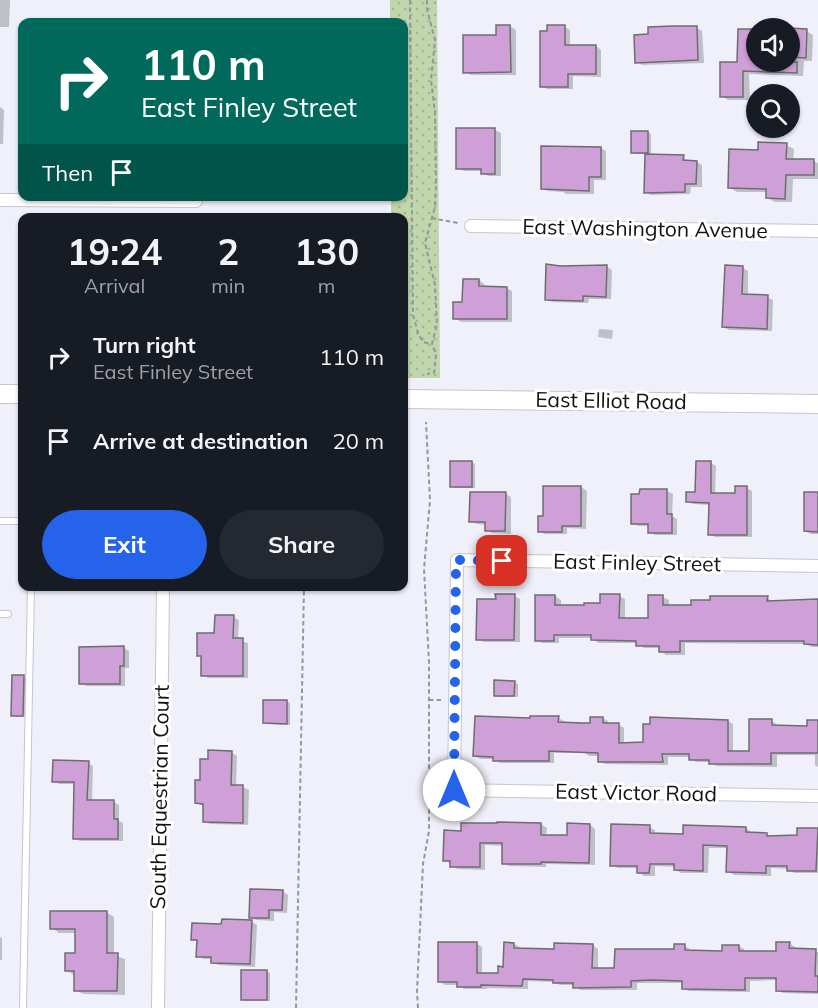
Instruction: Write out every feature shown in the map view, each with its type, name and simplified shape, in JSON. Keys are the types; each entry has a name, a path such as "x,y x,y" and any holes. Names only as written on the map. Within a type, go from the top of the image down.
{"main road":[{"path":"0,394 18,394"},
{"name":"East Elliot Road","path":"408,399 818,404"}],"street":[{"path":"0,200 18,200"},
{"name":"East Washington Avenue","path":"471,226 818,231"},
{"name":"East Finley Street","path":"454,790 456,560 818,566"},
{"name":"South Equestrian Court","path":"158,1008 163,591"},
{"name":"East Victor Road","path":"454,790 818,796"}],"lane":[{"path":"0,521 18,521"},
{"path":"23,1008 31,591"},
{"path":"0,614 8,614"}],"path":[{"path":"410,0 414,315 418,333 423,342 432,344"},
{"path":"427,0 435,40 431,80 435,112 436,182 435,207 425,243 435,285 437,324 432,344 435,354 434,373 427,374"},
{"path":"431,218 471,226"},
{"path":"418,1008 423,864 429,831 429,662 424,569 430,500 426,422"},
{"path":"296,1008 304,591"}],"green space":[{"path":"390,0 437,0 440,378 408,378 408,213 391,213 391,201 408,201 408,18 390,18"}],"building":[{"path":"496,25 510,25 511,72 463,73 463,35 496,35"},
{"path":"547,25 565,25 565,45 596,45 596,74 568,74 568,87 540,87 540,31 547,31"},
{"path":"697,26 698,60 635,63 634,35 648,34 648,27"},
{"path":"738,29 746,29 746,71 743,71 743,97 720,97 720,62 737,62"},
{"path":"800,29 807,29 806,58 800,58"},
{"path":"456,128 495,128 495,174 481,174 481,169 456,169"},
{"path":"631,131 648,131 648,153 631,153"},
{"path":"758,142 787,143 786,159 814,159 814,175 786,175 785,199 766,198 766,189 728,188 729,149 758,150"},
{"path":"541,146 601,147 601,177 589,177 589,191 541,189"},
{"path":"645,154 684,155 683,160 697,161 696,184 685,184 685,192 644,193"},
{"path":"546,264 607,265 606,297 583,296 583,301 545,300"},
{"path":"725,265 743,266 742,294 768,295 767,329 722,327"},
{"path":"463,279 479,279 479,286 507,287 507,319 453,319 453,302 462,302"},
{"path":"450,461 472,461 472,487 450,487"},
{"path":"696,461 711,461 711,493 735,493 735,486 747,486 747,535 708,535 709,503 686,502 686,492 695,492"},
{"path":"543,486 581,486 581,526 562,526 562,532 538,532 538,516 543,516"},
{"path":"640,489 667,489 667,514 672,514 672,533 648,533 648,524 631,524 631,494 639,494"},
{"path":"470,492 506,492 505,531 485,531 485,522 469,522"},
{"path":"804,492 818,492 818,532 804,531"},
{"path":"495,594 515,594 514,640 476,640 477,599 496,599"},
{"path":"600,594 620,594 619,618 648,618 648,595 663,595 663,605 691,605 691,600 710,600 710,596 768,596 767,601 818,599 818,645 804,644 804,641 680,641 680,652 659,652 659,646 636,646 636,641 591,640 591,635 554,635 554,641 535,641 535,595 555,595 555,605 584,605 584,603 600,603"},
{"path":"215,615 234,615 233,638 243,638 243,676 201,676 201,656 197,656 197,633 214,633"},
{"path":"124,646 124,666 120,666 120,684 79,684 79,647"},
{"path":"12,675 24,675 23,716 11,716"},
{"path":"494,680 515,681 514,696 494,696"},
{"path":"263,700 287,700 287,724 263,723"},
{"path":"475,716 530,718 530,716 559,716 558,722 582,723 590,723 590,717 603,717 603,723 619,723 619,743 643,742 643,724 650,724 650,717 728,720 728,751 749,751 749,719 772,719 772,725 807,726 807,720 818,720 818,753 771,753 771,764 709,764 709,760 689,760 689,754 662,754 663,762 598,762 598,753 549,751 549,761 493,761 493,757 473,756"},
{"path":"208,750 232,751 231,785 243,785 243,823 203,822 203,804 195,803 195,780 200,780 200,759 208,759"},
{"path":"53,760 89,761 87,800 114,800 114,819 118,819 118,839 73,839 74,782 52,782"},
{"path":"461,823 541,823 541,835 567,835 567,823 590,824 589,863 502,864 502,843 480,843 480,867 450,867 450,861 443,861 444,830 461,831"},
{"path":"611,824 650,825 650,833 683,834 683,825 746,827 746,832 767,833 767,836 797,835 797,828 818,828 816,871 787,871 787,866 766,866 766,873 726,872 727,846 703,845 703,871 674,870 674,864 650,864 649,873 637,873 637,866 610,866"},
{"path":"250,889 283,890 282,910 269,910 269,918 249,918"},
{"path":"50,911 107,911 107,953 118,953 117,991 74,991 74,971 65,971 65,953 75,953 75,929 50,929"},
{"path":"222,919 252,920 250,964 211,963 211,957 196,957 197,940 191,940 192,923 221,924"},
{"path":"438,942 477,942 477,973 498,973 498,966 503,967 504,942 514,943 514,948 554,949 554,943 593,944 592,968 614,968 615,949 674,949 674,944 685,944 685,950 722,951 722,945 739,945 739,951 776,951 776,942 790,942 789,948 816,949 815,976 818,976 818,992 776,991 776,978 745,978 745,990 682,989 682,981 651,980 631,981 631,987 573,988 573,983 523,979 522,986 457,987 457,982 438,982"},
{"path":"241,970 267,970 267,1000 241,1000"}],"route":[{"path":"454,790 456,560 502,561"}]}
